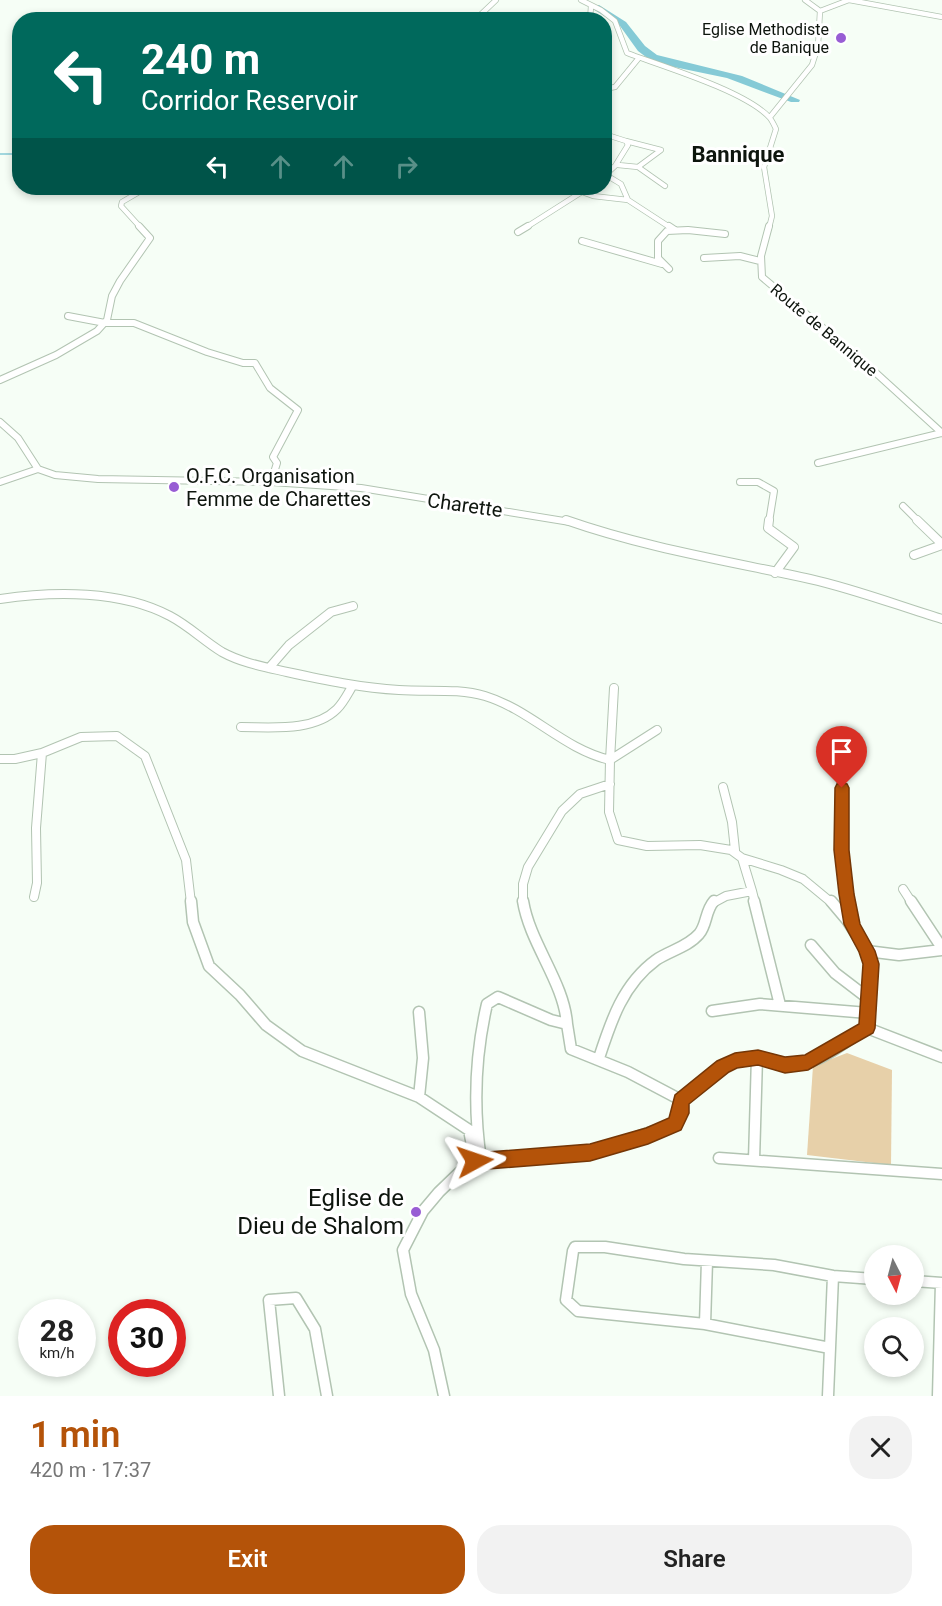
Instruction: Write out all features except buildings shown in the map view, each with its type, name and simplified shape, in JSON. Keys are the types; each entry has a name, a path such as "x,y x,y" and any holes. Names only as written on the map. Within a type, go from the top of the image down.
{"street":[{"path":"483,12 496,0"},
{"path":"580,0 602,12"},
{"path":"805,0 820,11"},
{"path":"820,11 849,0 942,17"},
{"path":"591,6 591,12"},
{"path":"612,17 618,25 622,47 627,53 638,59 711,84 745,100 770,117 802,80 815,58 820,11"},
{"path":"612,88 615,87 638,59"},
{"name":"Route de Bannique","path":"770,117 776,129 764,167 772,216 760,261 762,277 772,288 865,363 942,433"},
{"path":"612,137 661,150 638,167"},
{"path":"612,170 618,165 620,156 628,145 626,141"},
{"path":"618,165 638,167 665,186"},
{"path":"612,179 621,184 628,200"},
{"path":"0,380 35,366 79,342 105,323 110,314 111,298 130,265 150,238 121,206 122,202 134,195"},
{"path":"518,232 577,195"},
{"path":"590,195 628,200 675,230"},
{"path":"669,270 658,258 658,242 661,236 675,230 725,234"},
{"path":"582,241 662,264"},
{"path":"706,258 740,256 760,261"},
{"path":"68,316 105,323 134,323 207,352 243,363 255,363 270,388 298,410 273,457 277,463 271,482"},
{"path":"0,422 18,438 38,469 0,482"},
{"path":"818,463 942,433"},
{"name":"Charette","path":"38,469 55,475 98,479 271,482 361,488 563,519 612,536 668,551 813,580 942,619"},
{"path":"740,482 747,480 765,485 774,492 768,528 794,547 775,573"},
{"path":"903,506 942,545 914,555"},
{"path":"0,599 76,596 135,603 162,612 189,627 235,659 268,668 353,685 400,690 462,691 486,696 512,707 584,752 610,760 657,730"},
{"path":"268,668 289,645 331,612 353,606"},
{"path":"241,727 304,724 326,718 338,708 353,685"},
{"path":"614,688 609,812 618,840 630,846 702,845 739,854 804,879 837,906 852,924 867,951 871,964 867,1028"},
{"path":"0,759 15,759 42,753 81,737 117,736 145,756 186,860 194,922 209,966 266,1024 302,1051 419,1097 469,1130 478,1161"},
{"path":"835,748 842,788 842,850 852,924"},
{"path":"34,897 38,883 36,828 42,753"},
{"path":"610,784 587,789 567,803 532,860 522,891 528,916 566,1008 571,1049 599,1058 681,1101"},
{"path":"723,787 780,1005"},
{"path":"867,951 899,956 942,949 903,889"},
{"path":"599,1058 621,1000 639,972 657,959 695,939 703,930 712,903 719,898 752,891"},
{"path":"811,945 835,974 868,999"},
{"path":"478,1161 475,1095 479,1037 487,1004 498,997 551,1020 567,1024"},
{"path":"712,1011 760,1004 867,1013"},
{"path":"419,1012 423,1059 419,1097"},
{"path":"867,1028 942,1057"},
{"path":"444,1396 434,1350 411,1294 403,1250 423,1211 464,1168 478,1161 590,1153 648,1136 675,1124 680,1113 681,1101 723,1066 735,1061 758,1057 785,1065 808,1063 867,1028"},
{"path":"754,1160 758,1057"},
{"path":"718,1158 942,1174"},
{"path":"830,1348 705,1324 578,1311 567,1300 573,1251 580,1245 707,1261 774,1265 832,1276 864,1278"},
{"path":"705,1324 707,1261"},
{"path":"828,1396 832,1276"},
{"path":"924,1282 941,1283 938,1396"},
{"path":"279,1396 269,1300 296,1298 315,1329 327,1396"}],"shaded area":[{"path":"847,1053 892,1070 891,1165 807,1155 813,1066"}],"waterway":[{"path":"596,7 604,12"},
{"path":"612,17 630,31 646,53 654,57 674,64 730,76 795,100"},
{"path":"0,154 12,154"}],"place":[{"name":"Eglise Methodiste de Banique","path":"841,38"},
{"name":"O.F.C. Organisation Femme de Charettes","path":"174,487"},
{"name":"Eglise de Dieu de Shalom","path":"416,1212"}],"district":[{"name":"Bannique","path":"738,154"}],"route":[{"path":"475,1161 590,1153 648,1136 675,1124 680,1113 681,1101 723,1066 735,1061 758,1057 785,1065 808,1063 867,1028 871,964 867,951 852,924 846,894 842,850 842,788"}]}
